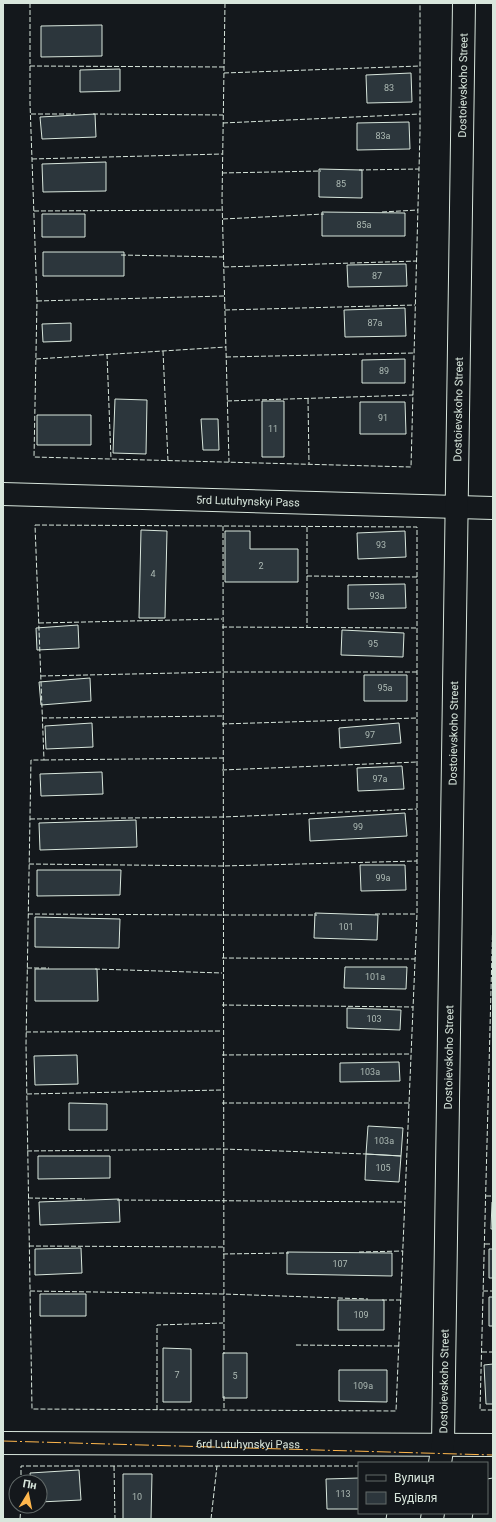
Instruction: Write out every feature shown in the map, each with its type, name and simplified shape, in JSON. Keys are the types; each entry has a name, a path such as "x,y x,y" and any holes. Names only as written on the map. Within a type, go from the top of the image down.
{"street":[{"name":"Dostoievskoho Street","path":"442,1454 458,508 464,3"},
{"name":"5rd Lutuhynskyi Pass","path":"3,494 493,508"},
{"name":"6rd Lutuhynskyi Pass","path":"3,1443 442,1454 493,1445"}],"building":[{"path":"102,25 102,56 41,57 41,26"},
{"path":"120,69 120,91 80,92 80,70"},
{"path":"411,73 412,102 367,103 366,75"},
{"path":"95,114 96,137 42,139 40,117"},
{"path":"409,122 410,149 357,150 357,123"},
{"path":"106,162 106,191 43,192 42,164"},
{"path":"319,169 362,170 362,198 319,197"},
{"path":"322,212 405,213 405,236 322,236"},
{"path":"42,214 85,214 85,237 42,237"},
{"path":"43,252 124,252 124,276 43,276"},
{"path":"406,264 407,286 348,287 347,265"},
{"path":"405,308 406,336 345,337 344,310"},
{"path":"71,323 71,341 43,342 42,324"},
{"path":"405,359 405,383 362,383 362,360"},
{"path":"115,399 147,400 146,454 113,453"},
{"path":"262,401 284,401 284,457 262,457"},
{"path":"360,402 405,402 406,434 360,434"},
{"path":"37,415 91,415 91,445 37,445"},
{"path":"201,419 218,419 219,450 203,450"},
{"path":"141,530 167,531 165,618 139,618"},
{"path":"225,531 250,531 250,549 298,549 298,582 225,582"},
{"path":"405,531 406,557 358,559 357,533"},
{"path":"405,584 406,608 348,609 348,585"},
{"path":"78,625 79,648 37,650 36,628"},
{"path":"342,630 404,633 403,657 341,655"},
{"path":"364,675 407,675 407,701 364,701"},
{"path":"90,678 91,701 41,705 39,682"},
{"path":"92,723 93,747 46,749 45,726"},
{"path":"399,723 401,743 340,748 339,728"},
{"path":"402,766 404,789 358,791 357,768"},
{"path":"102,772 103,794 41,796 40,774"},
{"path":"405,813 407,836 310,841 309,819"},
{"path":"136,820 137,847 40,850 39,823"},
{"path":"360,865 405,865 406,890 361,891"},
{"path":"37,870 121,870 120,895 37,896"},
{"path":"315,913 378,915 377,940 314,938"},
{"path":"35,917 120,919 119,948 35,947"},
{"path":"345,967 407,967 406,989 344,988"},
{"path":"35,969 97,969 98,1001 35,1001"},
{"path":"347,1008 401,1010 400,1030 347,1028"},
{"path":"77,1055 78,1084 35,1085 34,1056"},
{"path":"399,1062 400,1081 340,1082 340,1063"},
{"path":"69,1103 107,1104 107,1130 69,1130"},
{"path":"368,1126 403,1128 401,1156 366,1154"},
{"path":"366,1154 401,1156 399,1182 365,1180"},
{"path":"38,1156 110,1156 110,1178 38,1179"},
{"path":"119,1199 120,1222 40,1225 39,1202"},
{"path":"492,1202 493,1229 491,1229"},
{"path":"81,1248 82,1273 35,1275 35,1249"},
{"path":"489,1249 493,1249 493,1278 489,1278"},
{"path":"287,1252 392,1253 392,1276 287,1274"},
{"path":"40,1294 86,1294 86,1316 40,1316"},
{"path":"489,1297 493,1297 493,1326 489,1326"},
{"path":"338,1300 384,1300 384,1330 338,1330"},
{"path":"163,1348 191,1349 191,1402 163,1402"},
{"path":"223,1353 247,1353 247,1398 223,1398"},
{"path":"493,1364 493,1404 486,1404 484,1365"},
{"path":"339,1370 387,1370 387,1402 339,1401"},
{"path":"79,1470 81,1500 48,1502 48,1474 30,1473"},
{"path":"123,1474 152,1474 151,1519 123,1519"},
{"path":"358,1478 358,1509 327,1509 326,1479"}],"fence":[{"path":"30,3 30,103 37,301 34,457 411,467 420,132 420,3"},
{"path":"225,3 222,201 229,462"},
{"path":"30,66 224,67"},
{"path":"224,73 420,66"},
{"path":"31,114 75,114"},
{"path":"93,114 223,115"},
{"path":"223,123 420,114"},
{"path":"32,159 222,154"},
{"path":"359,170 419,169"},
{"path":"222,173 321,171"},
{"path":"34,211 222,210"},
{"path":"382,212 418,210"},
{"path":"223,219 324,214"},
{"path":"121,255 223,257"},
{"path":"224,267 417,261"},
{"path":"37,301 224,296"},
{"path":"225,310 415,305"},
{"path":"36,359 226,347"},
{"path":"163,351 168,461"},
{"path":"226,357 414,353"},
{"path":"107,354 111,459"},
{"path":"227,401 413,395"},
{"path":"308,399 309,464"},
{"path":"35,525 417,527 417,914 396,1411 32,1409 26,1044 31,760 44,760 35,525"},
{"path":"223,526 224,1354"},
{"path":"307,527 307,627"},
{"path":"307,576 417,577"},
{"path":"39,623 222,619"},
{"path":"222,627 417,628"},
{"path":"41,676 223,672 417,672"},
{"path":"42,718 222,716"},
{"path":"222,724 417,718"},
{"path":"44,760 223,758"},
{"path":"222,770 417,762"},
{"path":"30,819 223,817 417,809"},
{"path":"29,864 222,866 417,861"},
{"path":"28,914 317,915"},
{"path":"375,914 417,914"},
{"path":"493,914 480,1410 493,1410"},
{"path":"222,958 415,959"},
{"path":"27,968 49,968"},
{"path":"95,969 222,973"},
{"path":"222,1005 413,1007"},
{"path":"26,1032 222,1031"},
{"path":"222,1055 411,1054"},
{"path":"27,1094 222,1090"},
{"path":"222,1103 409,1103"},
{"path":"27,1151 223,1149 366,1154"},
{"path":"486,1196 493,1196"},
{"path":"28,1198 85,1199"},
{"path":"117,1200 405,1202"},
{"path":"485,1244 493,1244"},
{"path":"29,1246 223,1247"},
{"path":"359,1252 403,1251"},
{"path":"223,1254 289,1253"},
{"path":"30,1291 223,1294 368,1299"},
{"path":"483,1291 493,1291"},
{"path":"382,1300 401,1300"},
{"path":"157,1410 157,1325 223,1323"},
{"path":"296,1345 399,1346"},
{"path":"482,1352 493,1352"},
{"path":"224,1396 224,1410"},
{"path":"21,1474 21,1466 358,1466"},
{"path":"114,1466 115,1519"},
{"path":"211,1519 217,1466"},
{"path":"488,1479 493,1478"},
{"path":"20,1514 20,1519"},
{"path":"386,1519 387,1514"},
{"path":"472,1519 473,1514"}],"power":[{"path":"3,1441 493,1455"}]}
